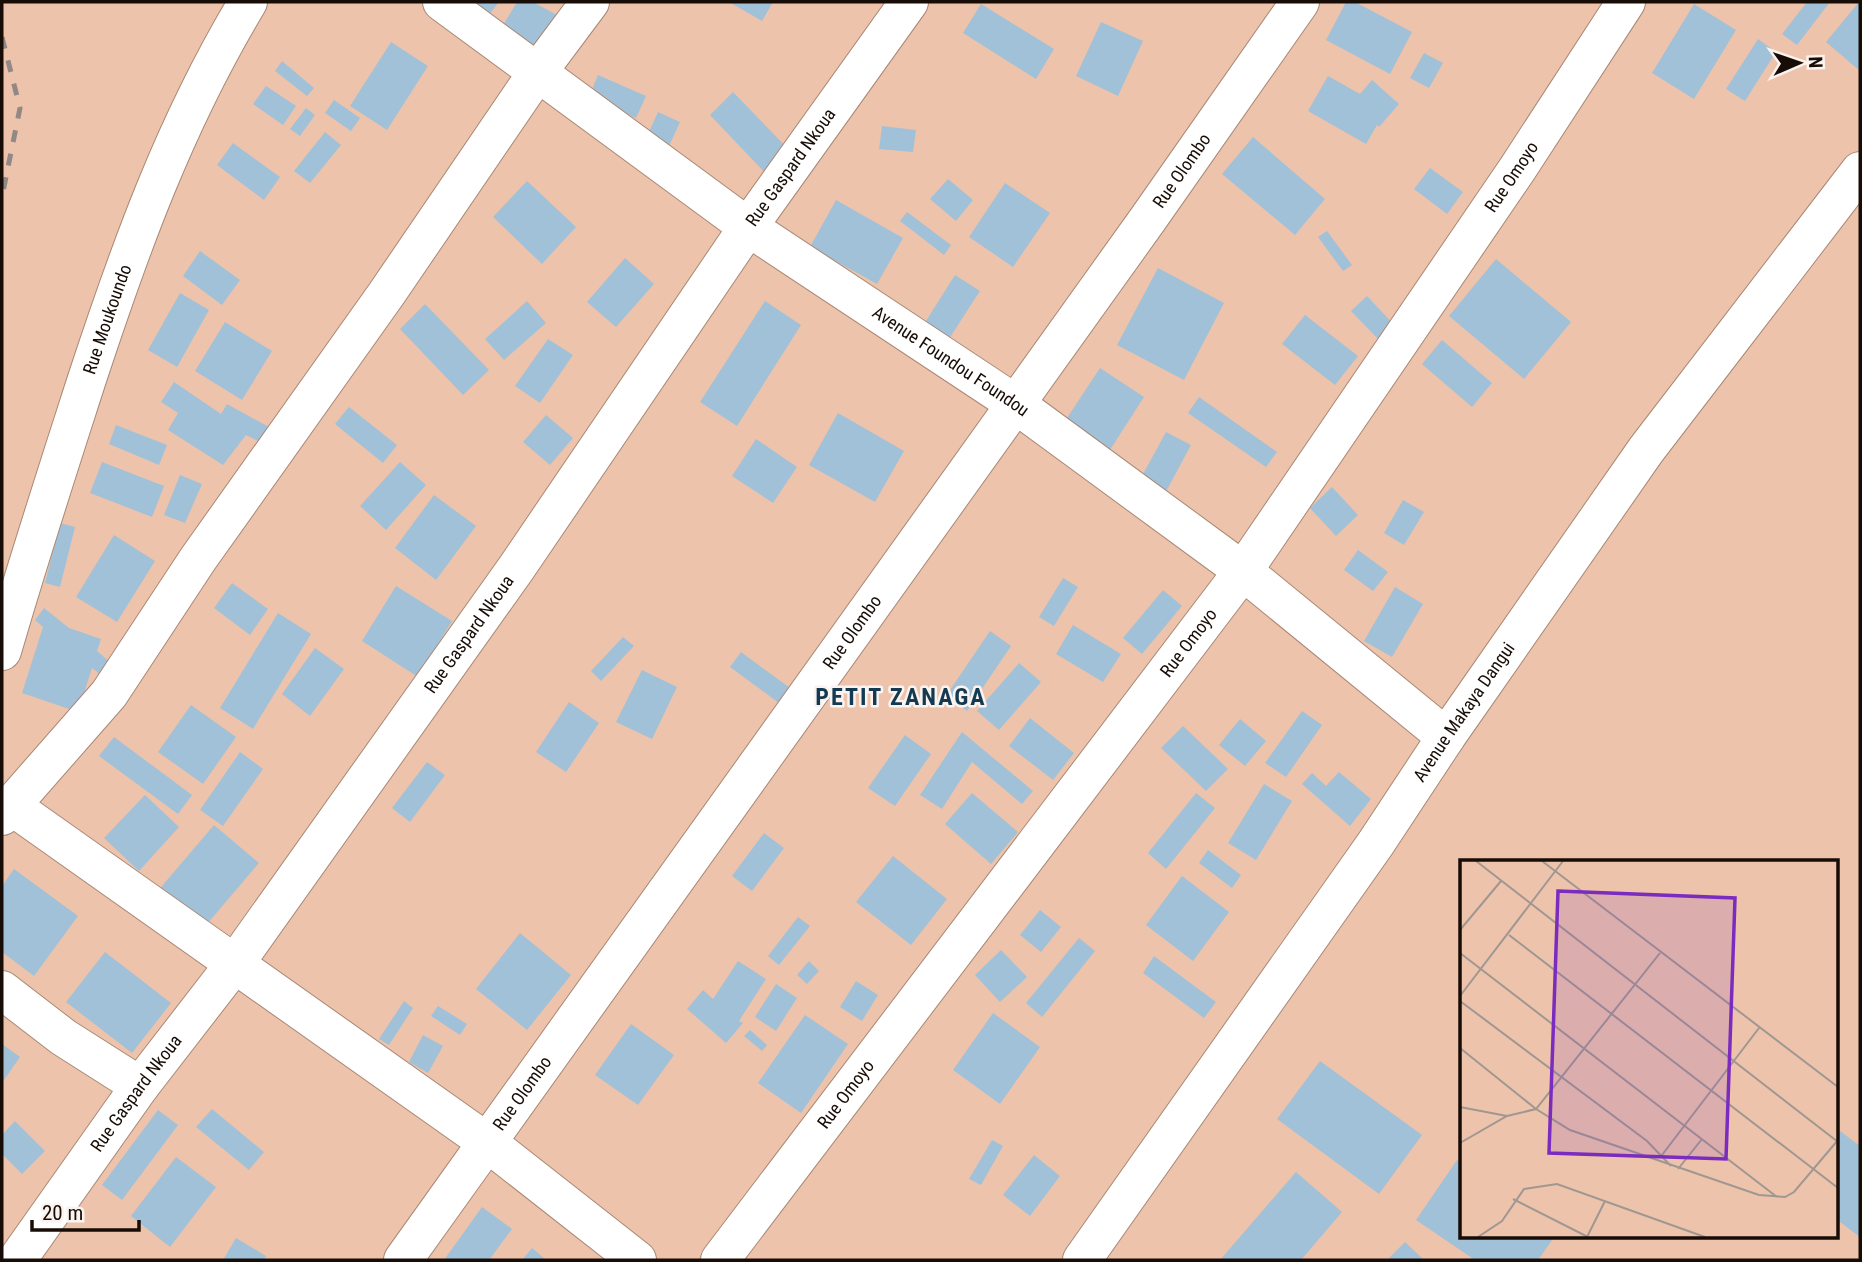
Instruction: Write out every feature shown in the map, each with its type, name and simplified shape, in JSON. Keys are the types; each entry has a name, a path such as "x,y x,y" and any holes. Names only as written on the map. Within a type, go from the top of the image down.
{"street":[{"name":"Rue Moukoundo","path":"2,651 34,540 128,255 172,145 214,59 248,2"},
{"name":"Avenue Foundou Foundou","path":"442,2 748,227 1014,403 1243,571 1446,737"},
{"path":"590,2 537,73 387,293 198,559 109,694 7,811 236,962 488,1143 637,1260"},
{"name":"Rue Gaspard Nkoua","path":"17,1260 139,1086 236,962 517,567 748,227 909,2"},
{"name":"Rue Olombo","path":"403,1260 1148,219 1300,2"},
{"name":"Rue Omoyo","path":"720,1260 1243,571 1518,168 1626,2"},
{"name":"Avenue Makaya Dangui","path":"1082,1260 1377,842 1446,737 1646,450 1860,171"},
{"path":"2,990 64,1037 139,1086"}],"shaded area":[{"path":"2,2 1860,2 1860,1260 2,1260"}],"building":[{"path":"456,2 499,2 481,25"},
{"path":"517,2 533,2 557,15 535,53 499,32"},
{"path":"729,2 773,2 762,21"},
{"path":"1346,2 1355,2 1412,32 1390,74 1326,40"},
{"path":"1807,2 1830,2 1797,45 1782,34"},
{"path":"1860,2 1860,71 1826,42"},
{"path":"981,4 1054,49 1036,79 963,33"},
{"path":"1694,4 1736,30 1694,99 1652,73"},
{"path":"1101,22 1143,41 1118,96 1076,76"},
{"path":"1758,39 1776,52 1745,101 1726,89"},
{"path":"391,42 428,66 387,130 350,106"},
{"path":"1424,53 1443,63 1429,88 1410,78"},
{"path":"282,61 314,88 307,96 275,71"},
{"path":"598,75 646,96 636,118 589,97"},
{"path":"1328,76 1360,94 1372,80 1399,104 1379,127 1377,125 1366,144 1308,111"},
{"path":"266,86 296,106 283,125 253,104"},
{"path":"733,92 791,152 767,175 710,115"},
{"path":"334,100 360,118 351,131 325,113"},
{"path":"306,108 315,115 300,136 290,129"},
{"path":"658,112 680,122 669,146 647,136"},
{"path":"882,126 916,130 913,152 879,149"},
{"path":"325,132 341,145 310,183 294,171"},
{"path":"1253,137 1325,199 1295,235 1222,174"},
{"path":"233,143 280,177 264,200 217,165"},
{"path":"1430,168 1463,192 1447,214 1414,189"},
{"path":"948,179 973,200 956,221 930,199"},
{"path":"527,181 576,227 542,264 493,217"},
{"path":"1005,183 1050,213 1013,267 969,237"},
{"path":"836,200 903,238 877,284 810,247"},
{"path":"907,212 951,245 944,255 900,221"},
{"path":"1327,231 1352,265 1343,271 1318,237"},
{"path":"200,251 240,280 222,305 183,276"},
{"path":"625,258 654,284 616,327 587,302"},
{"path":"1496,259 1571,322 1524,379 1449,316"},
{"path":"1158,268 1224,303 1184,380 1117,345"},
{"path":"955,275 980,291 945,345 921,329"},
{"path":"180,293 209,310 177,367 148,350"},
{"path":"1367,296 1397,328 1382,343 1351,311"},
{"path":"527,301 546,323 504,360 485,339"},
{"path":"765,301 801,325 737,426 700,402"},
{"path":"425,304 489,370 463,395 400,329"},
{"path":"1305,315 1358,356 1335,385 1282,344"},
{"path":"225,322 272,351 242,400 195,371"},
{"path":"548,339 573,355 540,403 515,386"},
{"path":"1442,340 1492,383 1472,407 1422,364"},
{"path":"1100,368 1144,397 1108,453 1063,424"},
{"path":"174,382 221,414 227,404 269,427 262,443 246,435 223,465 168,430 178,413 161,402"},
{"path":"1199,397 1277,452 1266,467 1188,413"},
{"path":"349,407 397,445 383,463 335,424"},
{"path":"838,413 904,451 875,502 809,465"},
{"path":"546,415 573,438 550,465 523,442"},
{"path":"116,425 167,445 159,465 109,444"},
{"path":"1166,432 1191,445 1161,501 1136,487"},
{"path":"756,439 797,467 773,503 732,476"},
{"path":"102,462 164,486 152,517 90,493"},
{"path":"400,462 426,485 386,530 360,506"},
{"path":"180,475 202,484 185,523 164,515"},
{"path":"1332,487 1358,515 1336,536 1310,508"},
{"path":"434,495 476,526 436,580 395,548"},
{"path":"1403,500 1424,512 1404,545 1384,533"},
{"path":"60,523 75,527 60,587 45,583"},
{"path":"114,535 155,561 117,622 76,597"},
{"path":"1358,550 1388,572 1373,591 1344,570"},
{"path":"1063,578 1078,587 1054,626 1039,617"},
{"path":"232,583 268,609 250,635 214,608"},
{"path":"396,586 452,621 418,677 362,641"},
{"path":"1395,587 1423,604 1392,657 1364,641"},
{"path":"1163,590 1182,606 1142,654 1123,638"},
{"path":"44,608 69,628 101,639 97,651 112,664 102,676 92,668 78,712 22,693 43,627 35,620"},
{"path":"278,613 311,634 253,729 220,708"},
{"path":"1073,625 1121,654 1103,682 1056,654"},
{"path":"990,631 1011,646 967,711 946,696"},
{"path":"623,637 634,646 601,681 591,671"},
{"path":"315,648 344,669 310,716 282,694"},
{"path":"741,652 790,688 779,703 730,667"},
{"path":"1019,663 1041,682 999,730 977,711"},
{"path":"642,670 677,687 652,739 616,722"},
{"path":"569,702 599,723 566,772 536,752"},
{"path":"191,705 236,737 203,784 158,752"},
{"path":"1302,711 1322,725 1286,777 1265,763"},
{"path":"1030,718 1074,753 1053,780 1009,746"},
{"path":"1240,719 1266,741 1245,766 1219,745"},
{"path":"1183,726 1228,769 1206,791 1161,748"},
{"path":"962,732 1033,791 1022,804 972,762 942,809 920,795"},
{"path":"905,735 931,754 895,806 868,788"},
{"path":"114,737 192,795 178,814 99,756"},
{"path":"240,752 263,769 223,826 200,810"},
{"path":"427,762 445,775 410,822 392,808"},
{"path":"1339,772 1371,799 1350,826 1302,784 1312,773 1326,786"},
{"path":"1264,784 1292,801 1256,860 1228,843"},
{"path":"972,793 1018,832 991,864 945,824"},
{"path":"1196,793 1215,808 1166,869 1148,853"},
{"path":"145,795 179,827 139,871 104,838"},
{"path":"214,825 259,863 201,931 156,893"},
{"path":"764,833 784,848 752,891 732,876"},
{"path":"1208,850 1241,875 1232,888 1199,863"},
{"path":"893,856 947,899 911,945 856,902"},
{"path":"14,869 78,916 34,976 2,952 2,886"},
{"path":"1182,876 1229,912 1193,961 1146,925"},
{"path":"1040,910 1061,927 1041,952 1020,935"},
{"path":"798,917 810,926 779,965 768,956"},
{"path":"520,933 571,975 527,1030 476,989"},
{"path":"1079,938 1095,951 1042,1017 1026,1003"},
{"path":"1001,950 1027,977 1000,1002 975,975"},
{"path":"105,952 171,1003 132,1053 66,1002"},
{"path":"1154,956 1216,1002 1204,1018 1143,973"},
{"path":"738,961 766,979 739,1021 743,1023 726,1043 687,1009 703,990 713,999"},
{"path":"809,961 819,971 807,984 797,975"},
{"path":"856,981 878,995 862,1021 840,1007"},
{"path":"776,984 797,998 776,1031 755,1017"},
{"path":"404,1001 413,1008 389,1045 379,1039"},
{"path":"438,1006 467,1024 460,1035 431,1016"},
{"path":"993,1013 1040,1047 1000,1104 953,1070"},
{"path":"805,1015 848,1044 801,1113 758,1083"},
{"path":"631,1024 674,1055 638,1105 595,1075"},
{"path":"750,1030 767,1045 762,1051 744,1036"},
{"path":"423,1035 443,1046 428,1073 409,1062"},
{"path":"2,1044 20,1057 2,1083"},
{"path":"1320,1061 1422,1135 1379,1194 1277,1119"},
{"path":"212,1109 264,1152 249,1170 196,1127"},
{"path":"158,1110 178,1125 122,1200 102,1185"},
{"path":"15,1121 45,1151 22,1174 2,1154 2,1135"},
{"path":"1838,1130 1860,1146 1860,1237 1838,1220"},
{"path":"992,1140 1003,1146 981,1185 969,1179"},
{"path":"1034,1155 1060,1176 1030,1216 1003,1195"},
{"path":"176,1157 216,1187 170,1247 131,1216"},
{"path":"1457,1160 1460,1162 1460,1238 1554,1238 1538,1260 1475,1260 1416,1220"},
{"path":"1296,1172 1342,1212 1301,1260 1220,1260"},
{"path":"482,1207 512,1229 489,1260 444,1260"},
{"path":"236,1238 266,1256 264,1260 223,1260"},
{"path":"1405,1242 1424,1260 1387,1260"},
{"path":"532,1248 546,1260 522,1260"}],"railway":[{"path":"2,37 20,108 2,197"}],"district":[{"name":"PETIT ZANAGA","path":"901,697"}]}
